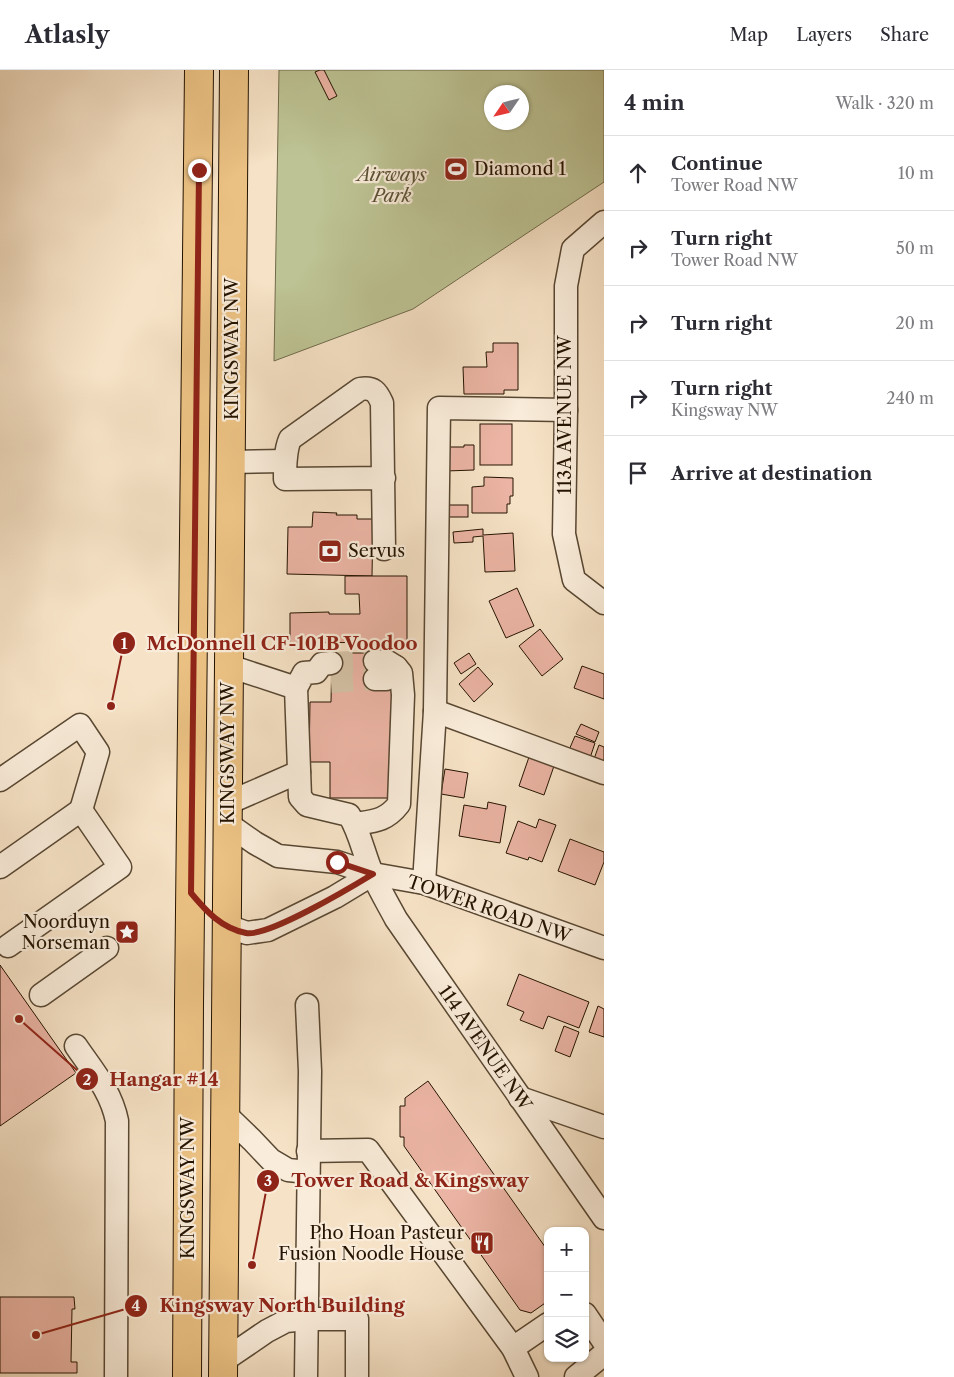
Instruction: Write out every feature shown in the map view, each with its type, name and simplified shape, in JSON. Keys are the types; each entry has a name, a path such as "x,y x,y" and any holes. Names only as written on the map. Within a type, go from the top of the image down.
{"main road":[{"name":"KINGSWAY NW","path":"187,1377 199,70"},
{"name":"KINGSWAY NW","path":"223,1369 234,70"},
{"path":"191,893 209,914 227,926"}],"street":[{"name":"113A AVENUE NW","path":"604,222 573,249 566,286 564,534 574,580 604,603"},
{"path":"384,478 285,479 285,461 288,444 290,439 360,389 367,388 373,390 382,404 384,478 384,549"},
{"path":"424,883 435,711 439,408 566,410"},
{"path":"231,462 285,461"},
{"path":"229,666 296,688"},
{"path":"326,672 304,673 296,688 300,798 307,805 349,816 355,824 382,819 393,812 399,804 401,673 382,669"},
{"path":"435,711 604,773"},
{"path":"0,780 80,725 98,752 80,810 0,867"},
{"path":"228,814 299,772"},
{"path":"8,946 120,867 80,810"},
{"name":"TOWER ROAD NW","path":"228,814 255,843 278,856 337,862 373,874 424,883 604,948"},
{"name":"114 AVENUE NW","path":"355,824 360,843 373,874 396,919 604,1218"},
{"path":"227,926 247,934 268,930 335,897 373,874"},
{"path":"41,995 107,948"},
{"path":"306,1377 310,1071 307,1005"},
{"path":"76,1046 108,1093 117,1121 116,1377"},
{"path":"520,1098 604,1127"},
{"path":"225,1114 271,1160 288,1170 308,1162 368,1150 513,1348 527,1377"},
{"path":"587,1317 604,1342"},
{"path":"223,1369 267,1331 286,1321 357,1319 357,1377"},
{"path":"513,1348 544,1327"},
{"path":"576,1377 604,1354"}],"green space":[{"name":"Airways Park","path":"279,70 604,70 604,182 413,309 274,361"}],"building":[{"path":"324,70 337,96 329,100 315,72"},
{"path":"493,343 518,343 518,390 504,390 504,394 464,394 463,367 487,367 486,352 493,352"},
{"path":"480,424 512,424 512,465 480,465"},
{"path":"464,445 474,445 474,470 446,471 446,447 464,447"},
{"path":"484,477 513,478 513,496 510,496 510,504 507,504 507,513 472,513 472,487 484,486"},
{"path":"445,505 468,505 468,517 445,517"},
{"name":"Servus","path":"313,512 357,515 357,519 373,519 372,576 287,574 288,527 312,527"},
{"path":"483,529 483,535 513,533 515,571 485,572 483,536 473,537 473,542 454,543 453,532"},
{"path":"345,576 407,576 407,642 290,643 290,613 329,612 329,614 360,614 359,594 345,594"},
{"path":"517,588 534,626 506,638 489,601"},
{"path":"540,629 563,659 542,676 519,646"},
{"path":"332,653 375,653 395,685 394,798 330,798 330,762 309,762 310,702 331,702"},
{"path":"469,653 476,664 461,674 454,663"},
{"path":"582,666 604,674 604,699 574,688"},
{"path":"478,667 493,684 474,702 459,684"},
{"path":"581,724 599,732 595,742 576,734"},
{"path":"575,736 595,743 590,758 569,750"},
{"path":"599,745 604,747 604,762 594,759"},
{"path":"529,757 554,766 544,795 519,786"},
{"path":"445,769 468,773 464,798 441,794"},
{"path":"488,802 506,806 500,843 459,836 464,805 487,809"},
{"path":"539,819 556,825 542,862 529,857 528,860 506,853 518,821 536,828"},
{"path":"570,839 604,852 604,862 595,885 558,871"},
{"path":"0,965 76,1073 0,1126"},
{"path":"519,974 589,1002 579,1028 548,1016 543,1029 520,1020 524,1012 507,1005"},
{"path":"598,1006 604,1009 604,1037 589,1032"},
{"path":"564,1026 579,1032 570,1057 555,1051"},
{"path":"428,1081 544,1245 544,1304 531,1313 520,1310 404,1146 404,1137 400,1137 400,1106 405,1106 405,1098"},
{"path":"0,1297 74,1297 75,1309 72,1309 71,1362 77,1362 77,1373 0,1373"}],"tunnel":[{"path":"331,663 375,661"},
{"path":"331,682 375,679"}],"place":[{"name":"Diamond 1","path":"456,169"},
{"name":"Servus","path":"330,551"},
{"name":"McDonnell CF-101B Voodoo","path":"111,706"},
{"name":"Noorduyn Norseman","path":"127,932"},
{"name":"Hangar #14","path":"19,1019"},
{"name":"Pho Hoan Pasteur Fusion Noodle House","path":"482,1243"},
{"name":"Tower Road & Kingsway","path":"252,1265"},
{"name":"Kingsway North Building","path":"36,1335"}],"route":[{"path":"199,170 191,893 209,914 227,926 247,934 268,930 335,897 373,874 337,862"}]}
